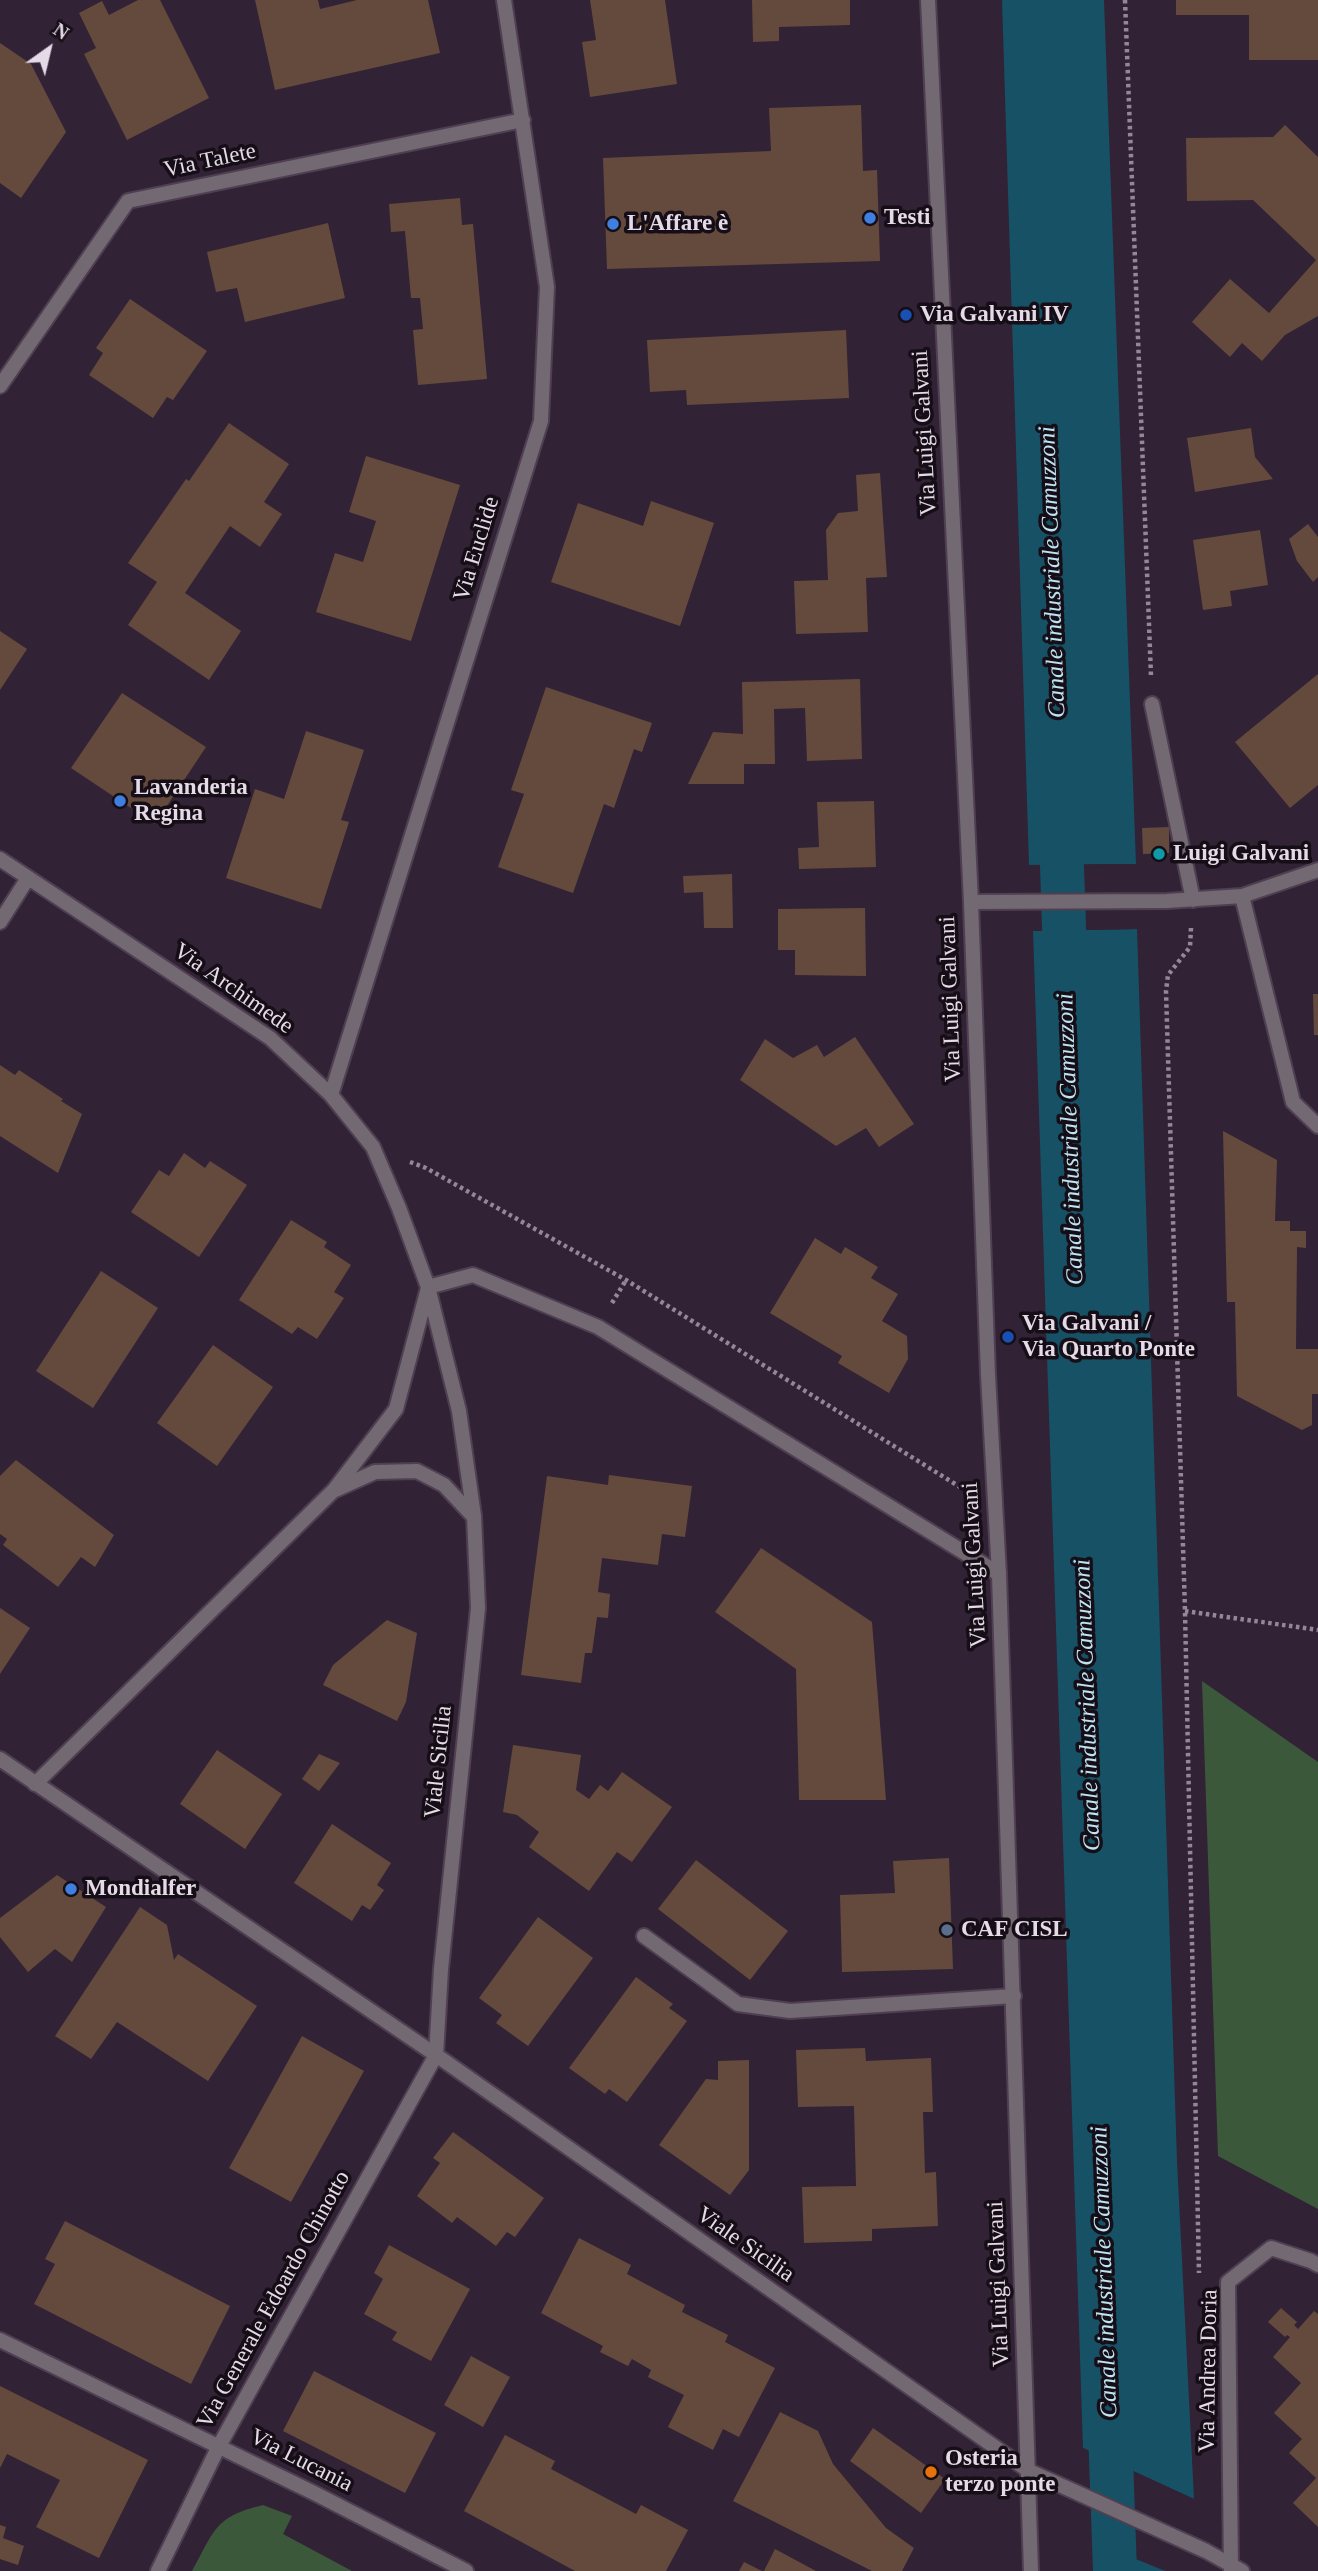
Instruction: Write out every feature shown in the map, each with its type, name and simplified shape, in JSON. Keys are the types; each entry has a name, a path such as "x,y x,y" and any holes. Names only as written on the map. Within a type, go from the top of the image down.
{"street":[{"name":"Via Euclide","path":"331,1095 541,421 547,287 504,0"},
{"name":"Via Luigi Galvani","path":"928,0 971,902 988,1375 999,1574 1031,2571"},
{"name":"Via Talete","path":"0,386 128,201 523,120"},
{"path":"1152,704 1193,900"},
{"name":"Via Archimede","path":"0,859 270,1038 331,1095 373,1147 428,1287"},
{"path":"971,902 1003,904 1167,901 1242,896 1318,870"},
{"path":"0,922 28,878"},
{"path":"1242,896 1293,1102 1318,1126"},
{"path":"36,1784 334,1490 396,1409 428,1287 473,1275 598,1327 999,1574"},
{"name":"Viale Sicilia","path":"428,1287 460,1411 474,1516 478,1608 440,1969 436,2054"},
{"path":"334,1490 374,1472 417,1471 444,1485 474,1516"},
{"name":"Viale Sicilia","path":"0,1759 436,2054 1029,2471"},
{"path":"644,1936 738,2004 790,2011 1014,1996"},
{"name":"Via Generale Edoardo Chinotto","path":"158,2571 219,2446 436,2054"},
{"name":"Via Andrea Doria","path":"1235,2569 1228,2282 1272,2248 1311,2261 1318,2266"},
{"name":"Via Lucania","path":"0,2340 219,2446 466,2571"},
{"name":"Via Andrea Doria","path":"1029,2471 1206,2551 1235,2569"}],"path":[{"path":"1125,0 1152,704"},
{"path":"1193,900 1190,947 1168,975 1166,990 1185,1611 1195,2141"},
{"path":"373,1147 426,1168 626,1280 960,1488"},
{"path":"606,1312 626,1280"},
{"path":"1185,1611 1318,1630"}],"green space":[{"path":"1202,1681 1318,1762 1318,2209 1218,2156"},
{"path":"263,2505 292,2516 283,2534 352,2571 192,2571 212,2535 225,2520"}],"water":[{"path":"1002,0 1104,0 1136,864 1029,865"},
{"path":"1137,929 1177,2161 1194,2499 1083,2448 1033,931"},
{"path":"1097,2543 1165,2571 1096,2571"}],"pier":[{"path":"1136,864 1136,867 1029,869 1029,865"},
{"path":"1137,925 1137,929 1033,931 1032,928"},
{"path":"1083,2448 1194,2499 1194,2502 1084,2452"}],"building":[{"path":"138,0 160,0 209,98 127,140 84,54 96,48 79,13 102,1 109,15"},
{"path":"255,0 318,0 320,9 357,0 428,0 440,53 275,90"},
{"path":"590,0 665,0 677,84 590,97 582,42 596,40"},
{"path":"752,0 850,0 850,25 779,27 779,41 753,42"},
{"path":"1176,0 1318,0 1318,60 1249,60 1249,15 1176,15"},
{"path":"0,43 31,64 66,132 21,198 0,183"},
{"path":"861,105 863,171 877,170 880,261 607,269 603,158 771,151 769,108"},
{"path":"1285,125 1318,157 1318,316 1285,335 1262,361 1242,343 1230,357 1192,322 1230,279 1269,313 1316,260 1253,200 1187,201 1186,138 1273,137"},
{"path":"460,198 462,225 473,224 487,379 418,385 413,330 423,329 420,298 411,298 405,231 391,232 389,204"},
{"path":"328,223 345,298 245,322 237,288 216,292 207,252"},
{"path":"130,299 207,351 173,400 167,397 153,418 89,375 103,353 96,348"},
{"path":"846,330 849,398 687,405 686,390 650,392 647,340"},
{"path":"229,423 289,464 264,502 282,514 260,547 230,526 185,593 241,631 209,680 128,625 157,582 128,563 186,479 189,481"},
{"path":"1251,428 1255,457 1273,479 1195,492 1187,438"},
{"path":"366,456 460,485 411,641 316,612 335,553 363,562 376,521 349,512"},
{"path":"880,473 887,577 866,578 868,632 796,634 794,581 828,580 826,530 838,513 858,511 856,475"},
{"path":"651,501 714,523 680,626 551,582 578,503 643,526"},
{"path":"1308,524 1318,537 1318,577 1313,582 1297,561 1289,539"},
{"path":"1260,530 1268,585 1230,591 1232,606 1203,610 1193,540"},
{"path":"0,631 27,649 0,690"},
{"path":"1318,674 1318,785 1290,808 1235,742"},
{"path":"860,679 862,759 807,761 805,708 774,709 775,764 744,764 744,784 688,784 713,732 743,734 742,682"},
{"path":"546,687 652,723 642,752 634,749 614,808 604,804 573,893 498,867 524,794 511,790"},
{"path":"122,693 206,747 155,824 71,768"},
{"path":"306,731 364,750 341,820 349,822 321,909 226,878 255,789 284,799"},
{"path":"874,801 876,867 799,869 798,848 819,847 817,802"},
{"path":"1169,827 1169,853 1143,854 1142,828"},
{"path":"732,874 733,928 704,928 703,892 684,893 683,876"},
{"path":"865,908 866,976 795,975 795,950 778,950 778,909"},
{"path":"1313,994 1318,994 1318,1035 1314,1035"},
{"path":"855,1037 914,1124 879,1147 866,1128 836,1146 740,1080 765,1039 793,1058 817,1045 824,1057"},
{"path":"0,1065 15,1075 19,1070 82,1114 58,1173 0,1136"},
{"path":"1223,1131 1277,1160 1275,1221 1290,1221 1290,1231 1306,1231 1306,1248 1297,1247 1296,1349 1318,1349 1318,1394 1312,1394 1312,1425 1302,1430 1237,1396 1235,1302 1227,1302"},
{"path":"184,1153 205,1168 210,1161 247,1185 199,1257 131,1212 159,1170 169,1176"},
{"path":"291,1220 327,1242 324,1247 351,1265 334,1292 344,1298 317,1339 298,1327 292,1334 239,1300"},
{"path":"815,1238 841,1254 845,1247 878,1267 871,1278 898,1294 882,1321 907,1336 908,1359 889,1393 838,1363 842,1356 770,1313"},
{"path":"101,1271 158,1308 93,1408 36,1371"},
{"path":"213,1345 273,1387 217,1466 157,1423"},
{"path":"16,1460 114,1535 95,1567 81,1557 58,1587 3,1545 7,1539 0,1534 0,1476"},
{"path":"609,1475 692,1486 685,1537 662,1534 658,1565 602,1558 598,1592 610,1594 608,1618 597,1617 592,1653 585,1653 581,1683 521,1675 547,1476 608,1485"},
{"path":"761,1548 872,1622 886,1800 799,1800 796,1669 715,1612"},
{"path":"0,1608 30,1628 0,1674"},
{"path":"387,1620 417,1633 406,1702 397,1721 323,1685 333,1665"},
{"path":"513,1745 581,1755 576,1790 589,1799 600,1785 608,1791 622,1772 672,1807 632,1862 617,1852 589,1891 529,1847 539,1832 517,1815 503,1812"},
{"path":"217,1750 282,1794 245,1849 180,1804"},
{"path":"319,1754 340,1763 319,1791 302,1779"},
{"path":"332,1824 391,1863 377,1885 384,1890 370,1910 362,1905 352,1921 294,1883"},
{"path":"949,1858 953,1969 842,1972 840,1895 895,1893 893,1861"},
{"path":"696,1860 788,1931 750,1980 658,1909"},
{"path":"57,1875 106,1907 72,1962 55,1949 28,1972 0,1937 0,1918"},
{"path":"140,1907 167,1925 174,1960 178,1954 257,2006 208,2081 117,2022 91,2059 55,2036"},
{"path":"538,1917 593,1958 528,2046 496,2023 502,2015 479,1998"},
{"path":"636,1977 673,2004 669,2008 687,2021 627,2102 609,2089 605,2094 569,2068"},
{"path":"302,2036 364,2071 291,2202 229,2168"},
{"path":"865,2048 866,2061 931,2058 933,2112 923,2112 925,2173 936,2172 938,2226 872,2229 872,2241 804,2243 802,2187 856,2186 854,2106 798,2107 796,2050"},
{"path":"749,2060 749,2170 730,2195 659,2145 706,2079 718,2080 718,2061"},
{"path":"453,2132 544,2198 515,2237 507,2232 496,2246 457,2217 452,2223 417,2196 440,2163 433,2158"},
{"path":"65,2221 230,2306 191,2384 34,2304 55,2264 45,2259"},
{"path":"579,2238 631,2265 627,2274 685,2305 682,2312 728,2335 725,2342 775,2368 739,2437 723,2429 713,2450 668,2427 684,2395 648,2377 651,2370 632,2359 628,2366 600,2352 603,2346 541,2313"},
{"path":"389,2245 470,2289 431,2361 392,2340 397,2332 364,2314 383,2279 374,2273"},
{"path":"1281,2308 1297,2322 1294,2325 1298,2329 1314,2311 1318,2314 1318,2527 1293,2503 1316,2478 1289,2453 1302,2439 1274,2413 1301,2383 1273,2357 1290,2337 1285,2337 1268,2322"},
{"path":"471,2356 510,2377 483,2427 444,2405"},
{"path":"314,2371 436,2433 405,2493 283,2431"},
{"path":"0,2386 148,2460 99,2558 36,2527 60,2480 7,2454 0,2468"},
{"path":"780,2412 818,2431 833,2464 886,2528 914,2548 902,2571 872,2571 733,2501"},
{"path":"873,2428 945,2479 921,2513 850,2461"},
{"path":"505,2435 555,2461 551,2469 636,2514 641,2505 688,2530 666,2571 575,2571 464,2511"},
{"path":"0,2525 6,2527 3,2538 24,2546 18,2565 0,2559"},
{"path":"775,2549 816,2571 764,2571"},
{"path":"744,2562 762,2571 739,2571"}],"waterway":[{"name":"Canale industriale Camuzzoni","path":"1060,806 1066,988"},
{"name":"Canale industriale Camuzzoni","path":"1109,2402 1115,2571"}],"place":[{"name":"Testi","path":"870,218"},
{"name":"L'Affare è","path":"613,224"},
{"name":"Via Galvani IV","path":"906,315"},
{"name":"Lavanderia Regina","path":"120,801"},
{"name":"Luigi Galvani","path":"1159,854"},
{"name":"Via Galvani / Via Quarto Ponte","path":"1008,1337"},
{"name":"Mondialfer","path":"71,1889"},
{"name":"CAF CISL","path":"947,1930"},
{"name":"Osteria terzo ponte","path":"931,2472"}]}
